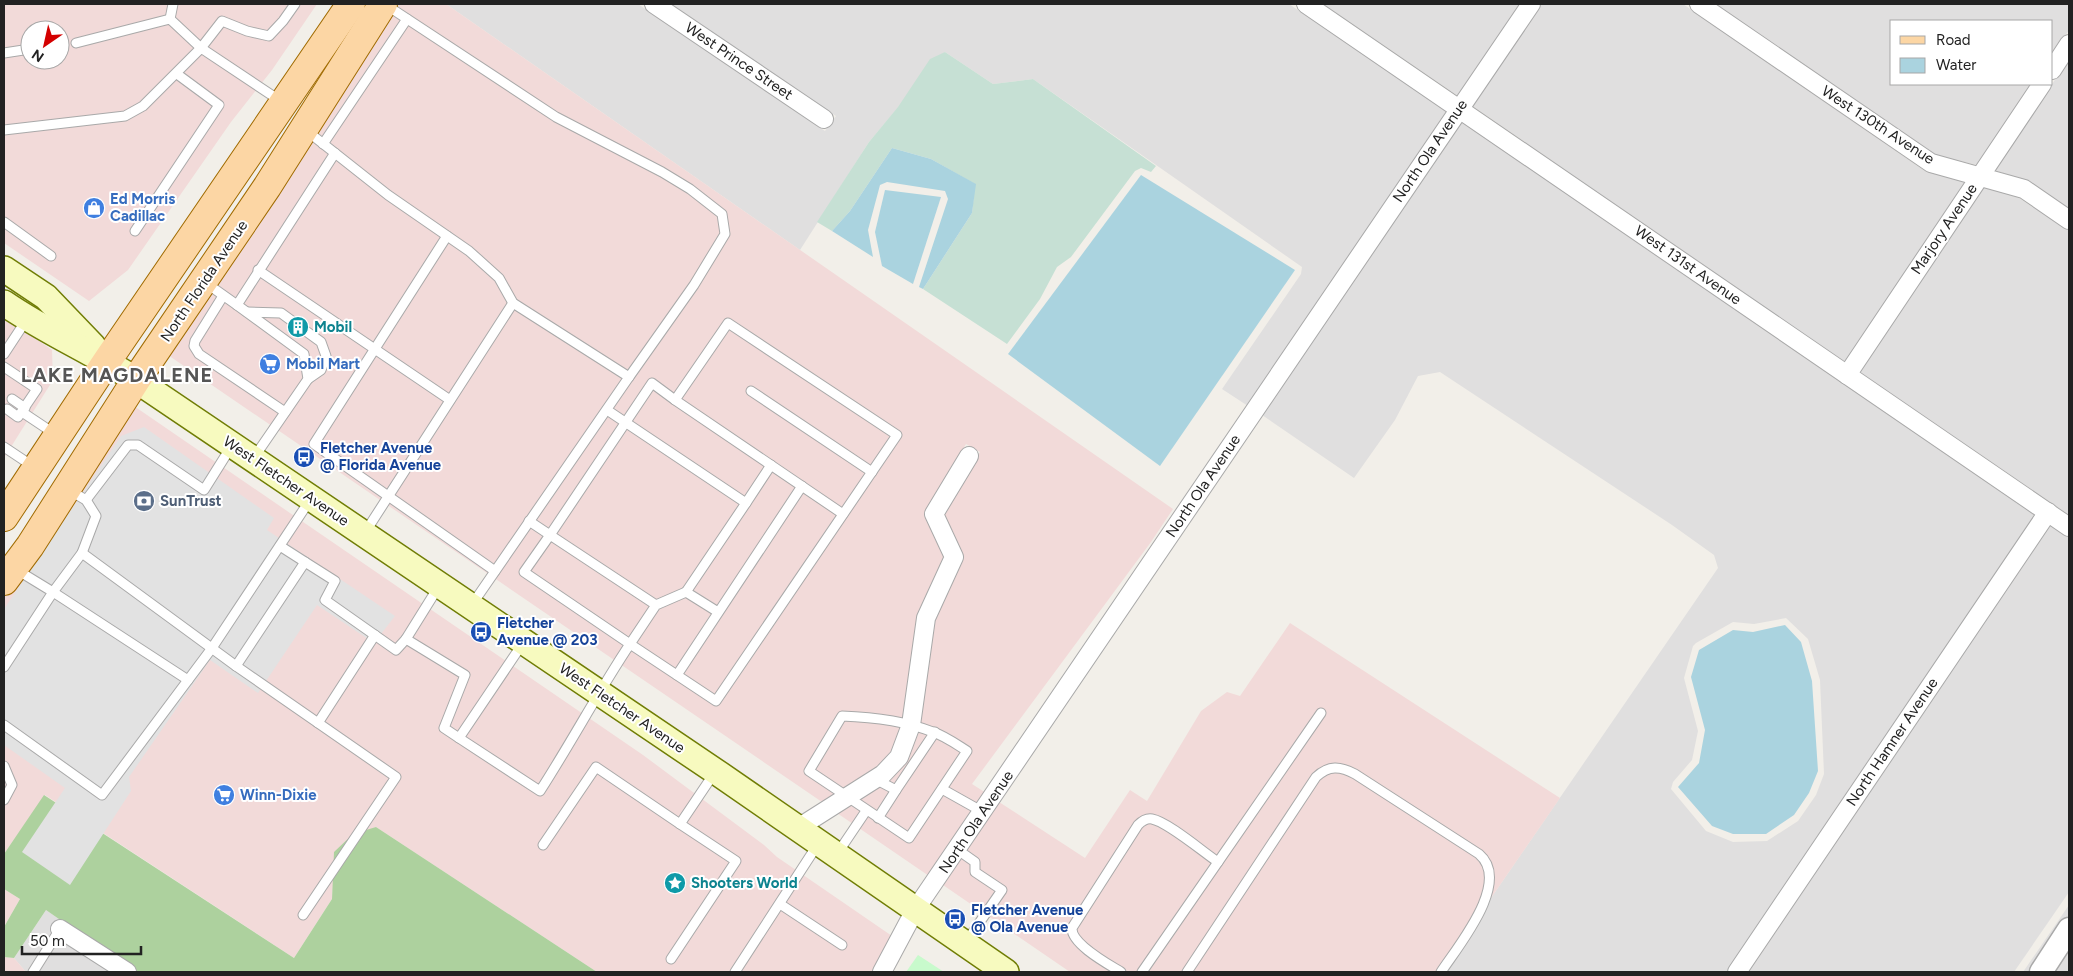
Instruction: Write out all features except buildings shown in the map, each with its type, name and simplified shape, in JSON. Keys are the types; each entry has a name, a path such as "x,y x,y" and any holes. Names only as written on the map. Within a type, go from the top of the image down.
{"main road":[{"path":"4,517 107,361 351,4"},
{"name":"North Florida Avenue","path":"9,575 76,494 136,380 214,289 314,136 383,4"},
{"path":"4,269 46,297 107,361"},
{"path":"4,303 27,319 107,361"},
{"name":"West Fletcher Avenue","path":"107,361 715,771 1006,972"}],"street":[{"name":"West Prince Street","path":"654,4 824,119"},
{"name":"West 131st Avenue","path":"1306,4 2069,527"},
{"name":"North Ola Avenue","path":"882,972 915,910 958,850 1531,4"},
{"name":"West 130th Avenue","path":"1699,4 1930,163 2024,189 2069,220"},
{"path":"2053,68 2069,44"},
{"name":"Marjory Avenue","path":"1847,375 2041,85"},
{"path":"798,828 875,779 900,757 911,725 926,618 954,557 934,514 969,456"},
{"name":"North Hamner Avenue","path":"1737,972 2048,512"},
{"path":"2040,972 2069,929"},
{"path":"60,930 127,972"}],"lane":[{"path":"170,19 173,4"},
{"path":"4,130 125,116 143,106 177,74 202,48 222,21 247,31 269,36 295,4"},
{"path":"383,4 556,117 690,189 722,214 725,234 694,285 471,606"},
{"path":"76,43 170,19"},
{"path":"170,19 202,48 284,104"},
{"path":"408,19 314,136 388,195 447,236 499,278 513,303 629,377"},
{"path":"4,53 20,51"},
{"path":"135,231 219,105 177,74"},
{"path":"236,305 335,153"},
{"path":"4,222 51,256"},
{"path":"447,236 376,350 314,444 495,571"},
{"path":"258,270 450,400"},
{"path":"285,412 199,354 194,346 194,340 214,289 304,354 308,379"},
{"path":"364,534 513,303"},
{"path":"246,312 281,313 321,342 326,356 321,370 308,379 253,459"},
{"path":"4,354 27,319"},
{"path":"676,400 728,323 897,435 716,701 524,572 652,383 676,400 843,514"},
{"path":"4,367 37,390 18,417 7,409"},
{"path":"752,391 872,472"},
{"path":"12,399 23,410 57,436"},
{"path":"606,410 746,503"},
{"path":"4,667 53,592 82,553 96,516 76,494 128,445 138,445 204,490 232,445"},
{"path":"4,447 36,468"},
{"path":"406,639 465,675 444,728 540,791 564,755 598,692 656,605 686,592 771,465"},
{"path":"677,675 802,486"},
{"path":"4,725 102,795 212,648 312,498"},
{"path":"529,521 656,605"},
{"path":"280,546 336,581 325,600 396,650 406,639 439,584"},
{"path":"82,553 236,666 396,777 304,915"},
{"path":"236,666 305,562"},
{"path":"9,575 53,592 188,680"},
{"path":"686,592 718,612"},
{"path":"318,723 375,635"},
{"path":"459,738 524,642"},
{"path":"1142,972 1321,713"},
{"path":"842,716 862,716 911,725 935,732 967,751 909,838 808,771 842,716"},
{"path":"878,818 935,732"},
{"path":"4,766 12,785 4,800"},
{"path":"543,845 596,767 736,861 671,959"},
{"path":"1187,972 1316,777 1322,772 1335,767 1355,774 1479,854 1488,864 1491,877 1482,907 1441,972"},
{"path":"680,824 715,771"},
{"path":"875,779 896,790"},
{"path":"942,789 983,812"},
{"path":"736,972 780,904 828,849 866,811"},
{"path":"1121,972 1077,942 1072,933 1076,921 1138,825 1144,820 1152,819 1163,824 1218,862"},
{"path":"958,850 976,862 976,872 1002,890 965,944"},
{"path":"780,904 842,945"},
{"path":"33,972 60,930"}],"shaded area":[{"path":"4,4 317,4 272,70 231,122 128,270 89,301 4,243"},
{"path":"398,4 446,4 1173,509 1151,542 972,784 986,793 929,876 837,813 907,760 919,732 935,620 962,560 962,552 944,513 980,452 966,444 927,510 926,519 945,558 903,728 893,752 878,767 822,802 165,353"},
{"path":"446,4 638,4 825,131 836,116 671,4 1289,4 1447,111 1248,406 1222,389 1301,274 1302,267 1033,79 993,84 945,52 869,142 800,250"},
{"path":"1323,4 1521,4 1458,96"},
{"path":"1541,4 1683,4 1925,171 1966,181 1846,363 1471,105"},
{"path":"1715,4 2069,4 2069,30 2053,54 2053,20 1890,20 1890,85 2032,85 1977,165 1935,155"},
{"path":"2069,59 2069,209 2029,182 1994,170"},
{"path":"1461,120 2036,515 1727,972 1440,972 1718,568 1714,555 1672,525 1440,372 1418,376 1395,420 1354,478 1262,415","holes":["1786,618 1808,639 1820,680 1824,774 1816,795 1798,821 1767,841 1733,842 1706,831 1671,789 1673,782 1692,760 1698,731 1684,678 1693,646 1733,622 1754,624"]},
{"path":"1983,186 2019,198 2069,231 2069,515 1859,372"},
{"path":"4,317 52,350 53,380 4,458"},
{"path":"131,404 643,755 764,845 777,857 892,936 872,972 597,972 376,827 335,852 332,899 294,958 45,795 4,854 4,595 37,551"},
{"path":"144,427 274,518 267,530 395,616 374,643 317,605 258,693 210,660 129,777 131,791 70,885 22,852 65,788 4,745 4,609 121,436"},
{"path":"2050,524 2069,538 2069,892 2014,972 1746,972"},
{"path":"1290,623 1560,798 1440,972 1070,972 943,885 999,802 1085,858 1130,790 1147,801 1201,711 1227,692 1240,696"},
{"path":"4,889 20,899 4,927"},
{"path":"2069,905 2069,972 2023,972"},
{"path":"46,910 135,972 26,972 14,958"},
{"path":"4,957 14,958 26,972 4,972"}],"green space":[{"path":"945,52 993,84 1033,79 1156,166 1151,172 1141,168 1135,171 1071,257 1057,267 1040,299 1007,344 923,289 972,213 975,184 931,159 892,148 850,211 832,231 817,222 869,142 898,107 930,59"},
{"path":"44,795 294,958 332,899 334,852 353,834 376,827 597,972 135,972 46,910 14,958 4,957 4,927 20,899 4,889 4,854"},
{"path":"918,955 944,972 906,972"}],"water":[{"path":"892,148 931,159 976,184 972,213 923,289 919,287 948,199 945,191 887,182 880,185 868,230 873,257 832,231 850,211"},
{"path":"1141,175 1295,270 1160,466 1008,354"},
{"path":"885,190 941,197 913,284 882,266 875,232"},
{"path":"1785,625 1801,642 1812,681 1818,771 1809,793 1794,815 1766,834 1733,834 1712,826 1678,787 1699,763 1705,730 1691,677 1699,650 1733,630 1753,632"}],"place":[{"name":"Ed Morris Cadillac","path":"94,208"},
{"name":"Mobil","path":"298,327"},
{"name":"Mobil Mart","path":"270,364"},
{"name":"Fletcher Avenue @ Florida Avenue","path":"304,457"},
{"name":"SunTrust","path":"144,501"},
{"name":"Fletcher Avenue @ 203","path":"481,632"},
{"name":"Winn-Dixie","path":"224,795"},
{"name":"Shooters World","path":"675,883"},
{"name":"Fletcher Avenue @ Ola Avenue","path":"955,919"}],"district":[{"name":"LAKE MAGDALENE","path":"117,375"}]}
